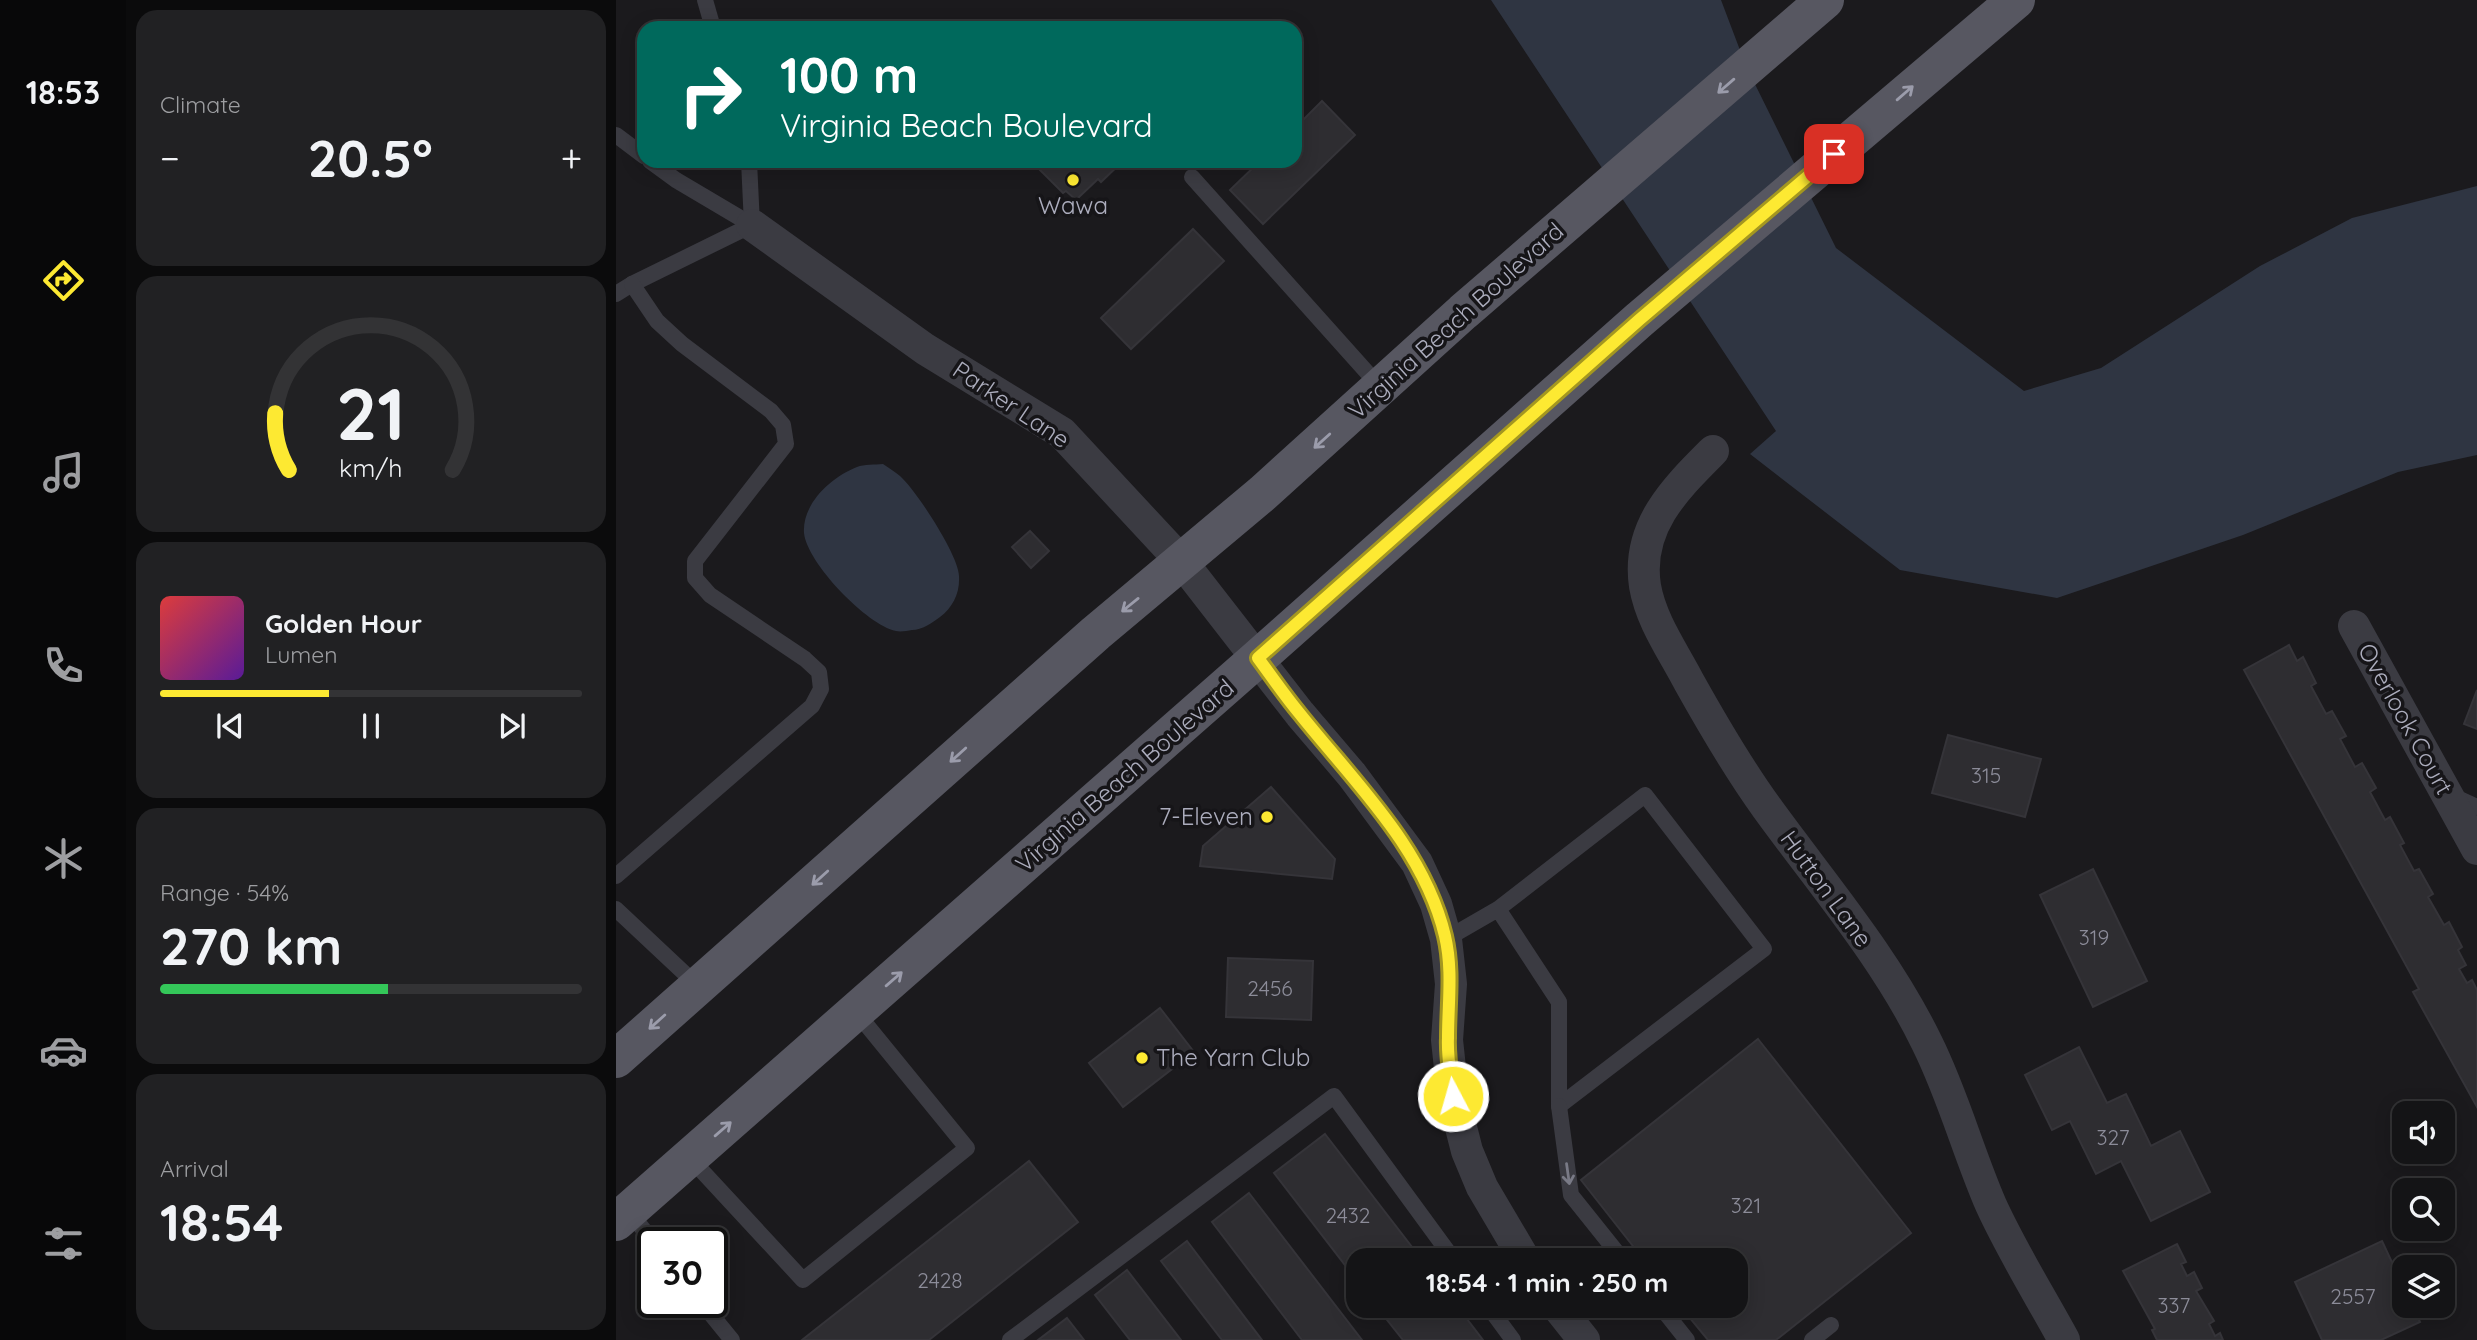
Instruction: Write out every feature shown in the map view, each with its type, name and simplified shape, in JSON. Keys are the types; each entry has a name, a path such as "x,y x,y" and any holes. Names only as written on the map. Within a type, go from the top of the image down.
{"main road":[{"name":"Virginia Beach Boulevard","path":"616,1059 1096,633 1182,562 1381,388 1462,312 1825,0"},
{"name":"Virginia Beach Boulevard","path":"622,1217 1639,320 2016,0"}],"street":[{"name":"Parker Lane","path":"752,225 925,349 1062,433 1182,562 1300,714 1352,775 1417,863 1436,904 1446,939 1451,984 1447,1040 1456,1107 1467,1151 1482,1187 1518,1248"},
{"name":"Hutton Lane","path":"1713,451 1688,476 1651,527 1645,553 1645,585 1654,617 1719,736 1765,805 1881,963 1928,1043 1992,1207 2064,1340"},
{"name":"Overlook Court","path":"2354,626 2477,849"},
{"path":"1567,1318 1584,1340"}],"lane":[{"path":"705,0 711,21"},
{"path":"616,135 637,151"},
{"path":"660,168 752,225"},
{"path":"749,168 752,225"},
{"path":"1192,177 1381,388"},
{"path":"616,294 752,225"},
{"path":"616,876 812,706 821,689 819,673 805,659 710,595 695,579 695,561 786,444 783,425 771,411 674,337 657,321 632,284"},
{"path":"2446,793 2477,807"},
{"path":"1446,939 1499,909 1645,795 1763,949 1559,1106"},
{"path":"616,909 698,986"},
{"path":"1499,909 1559,1002 1559,1106 1571,1195 1613,1248"},
{"path":"690,1158 803,1280 967,1148 856,1012"},
{"path":"1010,1340 1334,1097 1445,1248"},
{"path":"622,1217 637,1229"},
{"path":"714,1318 732,1340"},
{"path":"1497,1318 1513,1340"},
{"path":"1670,1318 1687,1340"},
{"path":"1812,1340 1831,1325"}],"water":[{"path":"1491,0 1721,0 1746,66 1836,248 2024,391 2101,368 2260,266 2352,218 2477,186 2477,455 2398,472 2243,535 2057,598 1900,570 1750,454 1776,431"},
{"path":"883,464 907,483 926,509 945,539 959,576 957,594 949,609 930,624 916,630 898,631 884,626 855,605 827,576 808,546 804,533 805,522 813,502 837,477 857,467"}],"building":[{"path":"1322,101 1355,135 1263,224 1230,190 1253,168 1302,168 1302,121"},
{"name":"Wawa","path":"1038,168 1116,168 1101,182 1098,179 1076,200 1066,191 1063,193"},
{"name":"Wawa","path":"1193,229 1224,261 1131,349 1101,318"},
{"path":"1030,531 1049,551 1031,568 1012,547"},
{"path":"2289,645 2297,661 2303,657 2316,683 2311,686 2326,714 2332,711 2346,736 2340,739 2355,767 2362,763 2376,788 2370,792 2385,820 2390,817 2404,843 2400,845 2414,871 2419,869 2433,894 2428,897 2444,925 2449,922 2462,947 2458,950 2466,965 2459,969 2467,983 2472,980 2477,990 2477,1107 2413,992 2419,989 2244,670"},
{"path":"2477,690 2477,729 2464,724"},
{"path":"1948,735 2041,759 2025,817 1932,793"},
{"name":"7-Eleven","path":"1271,787 1335,859 1332,879 1200,866 1203,846"},
{"path":"2093,869 2147,981 2093,1007 2040,895"},
{"path":"1228,958 1313,961 1311,1020 1226,1017"},
{"name":"The Yarn Club","path":"1160,1008 1194,1052 1123,1107 1089,1063"},
{"path":"1758,1039 1911,1233 1776,1340 1708,1340 1690,1318 1748,1318 1748,1248 1635,1248 1581,1180"},
{"path":"2079,1047 2107,1103 2126,1094 2151,1146 2180,1131 2210,1192 2151,1221 2121,1161 2096,1174 2070,1121 2052,1130 2025,1075"},
{"path":"1325,1134 1413,1248 1346,1248 1346,1266 1274,1173"},
{"path":"1029,1161 1078,1222 929,1340 802,1340"},
{"path":"1249,1193 1362,1340 1302,1340 1212,1222"},
{"path":"1187,1241 1262,1340 1222,1340 1161,1261"},
{"path":"2382,1241 2392,1262 2392,1318 2418,1318 2420,1322 2381,1340 2322,1340 2295,1282"},
{"path":"2177,1244 2186,1262 2181,1264 2187,1276 2194,1272 2202,1288 2196,1291 2214,1321 2209,1324 2215,1336 2220,1333 2223,1340 2157,1340 2152,1330 2155,1329 2123,1271"},
{"path":"1127,1270 1181,1340 1130,1340 1095,1295"},
{"path":"1067,1318 1084,1340 1038,1340"},
{"path":"1386,1318 1466,1318 1483,1340 1403,1340"}],"place":[{"name":"Wawa","path":"1073,180"},
{"name":"7-Eleven","path":"1267,817"},
{"name":"The Yarn Club","path":"1142,1058"}],"route":[{"path":"1453,1096 1447,1040 1451,984 1446,939 1436,904 1417,863 1352,775 1300,714 1258,658 1639,320 1834,154"}]}
